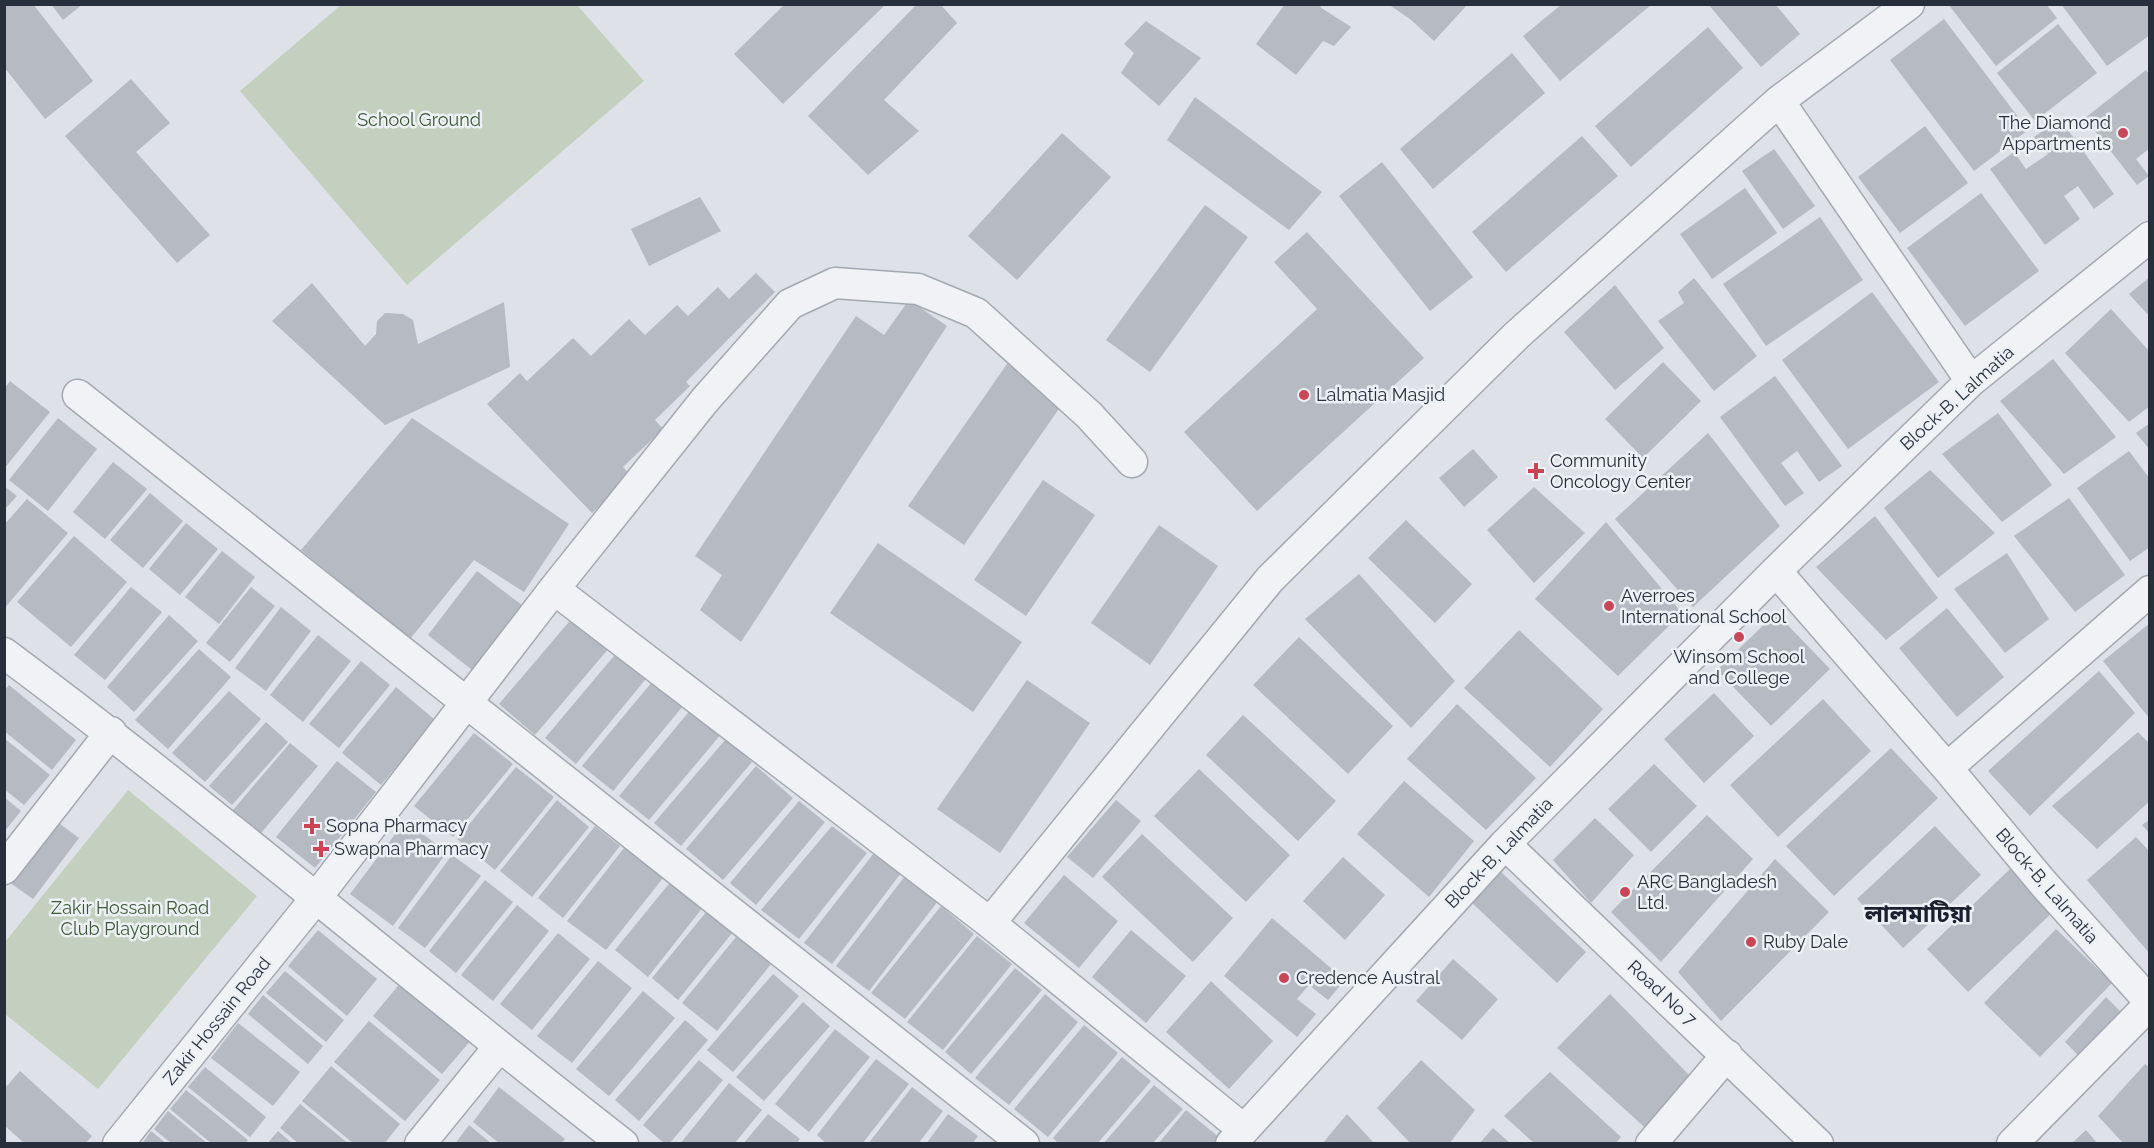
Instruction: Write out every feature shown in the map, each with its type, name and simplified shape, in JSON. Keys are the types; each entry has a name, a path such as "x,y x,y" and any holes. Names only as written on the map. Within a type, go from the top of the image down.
{"street":[{"path":"990,923 1270,579 1516,335 1779,101 1909,4"},
{"path":"1779,101 1971,381"},
{"name":"Block-B, Lalmatia","path":"1237,1136 1505,844 1776,570 1971,381 2150,237"},
{"name":"Zakir Hossain Road","path":"118,1143 316,898 465,702 705,400 790,304 835,283 918,289 976,313 1089,415 1132,462"},
{"path":"78,395 1024,1143"},
{"name":"Block-B, Lalmatia","path":"1776,570 2043,883 2150,1003"},
{"path":"554,589 990,923 1237,1136"},
{"path":"1947,768 2150,591"},
{"path":"4,653 111,732 499,1047 622,1143"},
{"path":"4,869 111,732"},
{"name":"Road No 7","path":"1505,844 1818,1143"},
{"path":"2012,1143 2150,1003"},
{"path":"420,1143 499,1047"},
{"path":"1651,1143 1727,1054"}],"green space":[{"name":"School Ground","path":"341,5 577,5 644,81 407,285 240,91"},
{"name":"Zakir Hossain Road Club Playground","path":"128,790 257,896 98,1089 5,1014 5,942"}],"building":[{"path":"4,4 33,4 93,81 45,119 4,67"},
{"path":"51,4 83,4 63,20"},
{"path":"785,4 886,4 783,104 734,54"},
{"path":"917,4 940,4 957,23 884,100 919,131 868,175 808,116"},
{"path":"1285,4 1322,4 1320,7 1351,27 1334,46 1323,41 1296,75 1256,44"},
{"path":"1388,4 1468,4 1434,41 1410,19"},
{"path":"1562,4 1652,4 1560,81 1523,36"},
{"path":"1708,4 1775,4 1800,34 1761,67"},
{"path":"1948,4 2046,4 2057,18 1996,66"},
{"path":"2061,4 2150,4 2150,35 2107,66"},
{"path":"1944,19 2028,130 1974,171 1890,60"},
{"path":"1146,21 1201,58 1159,106 1121,73 1134,53 1124,44"},
{"path":"2058,24 2097,73 2035,121 1997,73"},
{"path":"1708,27 1743,68 1631,167 1595,126"},
{"path":"1512,53 1545,93 1433,189 1400,149"},
{"name":"The Diamond Appartments","path":"2146,70 2150,75 2150,148 2136,159 2149,176 2137,185 2085,118"},
{"path":"131,79 170,123 136,152 210,235 177,263 65,136"},
{"path":"1195,97 1322,192 1289,230 1167,140"},
{"path":"2060,119 2114,194 2094,209 2078,186 2064,196 2080,219 2045,245 1990,169 2014,152 2026,169 2048,154 2034,137"},
{"path":"1925,126 1968,183 1900,233 1858,177"},
{"path":"1062,133 1111,177 1017,280 968,236"},
{"path":"1582,136 1618,176 1506,272 1472,232"},
{"path":"1774,149 1815,206 1783,229 1742,171"},
{"path":"1382,162 1473,277 1430,311 1339,196"},
{"path":"1745,188 1777,233 1712,279 1680,234"},
{"path":"1981,193 2039,271 1965,326 1907,248"},
{"path":"700,197 721,231 649,266 631,229"},
{"path":"1205,205 1248,237 1150,372 1106,340"},
{"path":"1820,217 1863,280 1766,346 1723,284"},
{"name":"Lalmatia Masjid","path":"1307,232 1424,358 1257,511 1184,432 1317,309 1274,262"},
{"path":"756,273 775,292 686,382 690,386 655,420 663,429 623,467 631,476 592,513 487,404 520,373 527,381 573,338 591,356 629,319 645,335 677,305 688,316 718,287 729,299"},
{"path":"2150,277 2150,317 2129,294"},
{"path":"1694,278 1757,356 1714,391 1658,321 1684,303 1678,292"},
{"path":"312,283 365,346 376,334 377,321 385,313 403,314 413,320 418,344 504,302 510,367 385,425 272,321"},
{"path":"1615,285 1664,348 1615,390 1564,332"},
{"path":"1872,292 1939,382 1848,449 1782,360"},
{"path":"909,300 947,326 741,642 700,610 722,575 695,556 856,316 884,335"},
{"path":"2111,309 2150,352 2150,406 2129,422 2065,353"},
{"path":"2053,359 2116,437 2064,474 2000,401"},
{"path":"1663,362 1701,401 1643,458 1605,419"},
{"path":"1007,364 1063,403 964,545 908,506"},
{"path":"1775,376 1842,466 1819,482 1797,451 1781,463 1804,493 1785,506 1720,417"},
{"path":"10,381 50,412 4,469 4,389"},
{"path":"1998,413 2052,485 2002,522 1942,454"},
{"path":"58,418 97,449 48,511 9,480"},
{"path":"412,418 569,524 524,592 474,560 410,639 301,550"},
{"path":"2150,423 2150,450 2136,433"},
{"path":"1708,433 1780,526 1693,607 1615,519"},
{"path":"1473,449 1498,477 1464,507 1439,478"},
{"path":"2129,451 2150,479 2150,547 2130,561 2077,488"},
{"path":"113,462 147,489 105,539 73,512"},
{"path":"1930,470 1995,533 1938,578 1884,508"},
{"path":"1043,480 1095,515 1026,616 974,580"},
{"path":"4,486 17,496 4,510"},
{"path":"1534,487 1585,533 1534,583 1487,530"},
{"path":"150,493 183,521 143,568 110,540"},
{"path":"2069,498 2125,575 2075,612 2014,536"},
{"path":"27,499 68,533 4,609 4,525"},
{"path":"1875,516 1938,598 1886,640 1816,567"},
{"path":"1406,520 1472,584 1435,623 1368,558"},
{"name":"Averroes International School","path":"1606,522 1682,613 1618,676 1535,599"},
{"path":"186,523 218,549 180,595 149,569"},
{"path":"1159,525 1218,566 1150,665 1091,623"},
{"path":"74,536 127,582 71,647 17,602"},
{"path":"878,543 1022,642 973,712 830,613"},
{"path":"222,551 255,577 219,624 185,597"},
{"path":"2007,553 2049,619 2005,653 1954,589"},
{"path":"477,571 522,605 472,670 428,635"},
{"path":"1359,574 1455,681 1411,728 1305,619"},
{"path":"131,587 162,612 105,680 74,655"},
{"path":"251,587 275,606 230,662 206,643"},
{"path":"281,607 311,631 266,691 235,668"},
{"path":"1947,608 2004,677 1957,717 1899,648"},
{"path":"1776,613 1830,669 1771,726 1717,670"},
{"path":"169,615 198,641 134,712 107,687"},
{"path":"574,616 610,647 535,735 499,704"},
{"path":"2150,623 2150,719 2103,661"},
{"path":"1519,630 1603,709 1550,767 1464,688"},
{"path":"318,635 351,661 303,722 270,695"},
{"path":"1299,637 1393,726 1348,774 1253,685"},
{"path":"199,649 231,677 168,749 135,720"},
{"path":"619,650 649,675 576,764 545,738"},
{"path":"361,661 390,685 339,748 309,724"},
{"path":"2099,671 2135,713 2030,816 1988,771"},
{"path":"657,676 687,701 613,791 582,766"},
{"path":"1027,680 1090,723 1000,853 937,809"},
{"path":"9,685 76,740 52,770 4,731 4,691"},
{"path":"396,687 435,720 381,785 342,753"},
{"path":"229,691 261,719 205,782 172,753"},
{"path":"1714,693 1754,736 1704,783 1664,739"},
{"path":"1823,699 1871,751 1778,837 1730,785"},
{"path":"1457,704 1536,778 1486,830 1407,759"},
{"path":"692,708 722,733 649,820 619,796"},
{"path":"1243,715 1336,801 1298,841 1206,755"},
{"path":"266,722 288,742 232,805 209,786"},
{"path":"2138,732 2150,744 2150,801 2097,849 2052,806"},
{"path":"474,733 513,764 453,837 414,806"},
{"path":"4,738 50,775 24,805 4,789"},
{"path":"726,739 752,762 681,846 654,823"},
{"path":"290,743 318,766 261,833 233,810"},
{"path":"1891,748 1938,798 1834,896 1786,846"},
{"path":"337,761 376,792 315,868 276,837"},
{"path":"1654,764 1697,806 1651,852 1608,809"},
{"path":"756,766 793,798 723,880 686,849"},
{"path":"516,767 554,797 495,870 457,839"},
{"path":"1199,769 1290,855 1246,902 1154,816"},
{"path":"1404,781 1474,841 1429,897 1357,834"},
{"path":"4,797 21,811 4,832"},
{"path":"557,800 589,827 532,897 500,871"},
{"path":"1116,800 1141,821 1093,878 1067,857"},
{"path":"799,801 825,822 756,905 730,883"},
{"path":"1707,815 1753,859 1661,962 1611,912"},
{"path":"52,818 79,838 33,899 6,880"},
{"path":"1595,818 1634,855 1591,903 1553,860"},
{"path":"2150,819 2150,834 2142,825"},
{"path":"405,821 447,852 393,926 350,894"},
{"path":"595,826 620,846 563,918 538,898"},
{"path":"832,826 867,853 799,939 761,910"},
{"path":"1935,826 1981,875 1903,948 1857,899"},
{"path":"1142,834 1233,918 1193,962 1102,877"},
{"path":"2136,837 2150,852 2150,954 2087,880"},
{"path":"624,848 663,878 606,950 567,921"},
{"path":"874,853 901,873 832,964 804,943"},
{"path":"452,855 481,876 425,948 398,928"},
{"path":"1343,857 1385,895 1345,940 1303,901"},
{"name":"Ruby Dale","path":"1775,859 1829,912 1721,1021 1678,972"},
{"path":"2011,868 2053,912 1968,992 1927,949"},
{"path":"1500,871 1586,952 1557,983 1471,902"},
{"path":"1064,875 1118,921 1079,968 1024,923"},
{"path":"905,876 938,901 869,991 836,966"},
{"path":"485,880 513,902 456,973 429,951"},
{"path":"672,880 704,906 648,977 615,950"},
{"path":"517,905 549,931 493,1001 461,975"},
{"path":"941,906 974,934 905,1019 871,993"},
{"path":"707,911 733,932 678,1000 652,978"},
{"name":"Credence Austral","path":"1272,918 1345,980 1328,1000 1309,985 1297,999 1316,1014 1297,1037 1224,976"},
{"path":"2056,929 2112,983 2040,1057 1984,1003"},
{"path":"318,930 377,979 347,1016 288,966"},
{"path":"1131,930 1186,976 1146,1023 1092,977"},
{"path":"558,933 590,959 532,1030 500,1004"},
{"path":"977,936 1012,964 943,1050 907,1022"},
{"path":"736,937 771,964 717,1031 682,1003"},
{"path":"1453,959 1498,999 1462,1040 1416,1001"},
{"path":"598,961 632,988 572,1063 537,1036"},
{"path":"1015,968 1042,990 971,1074 945,1052"},
{"path":"285,971 344,1020 326,1042 266,993"},
{"path":"773,974 799,996 733,1072 707,1050"},
{"path":"402,981 472,1039 442,1074 373,1016"},
{"path":"1211,981 1273,1041 1229,1089 1166,1032"},
{"path":"643,991 675,1018 609,1096 576,1069"},
{"path":"1045,994 1078,1022 1009,1105 975,1078"},
{"path":"1610,994 1696,1082 1651,1133 1557,1048"},
{"path":"263,995 323,1046 308,1064 248,1014"},
{"path":"2106,997 2126,1017 2084,1061 2065,1042"},
{"path":"803,1002 830,1026 764,1101 736,1077"},
{"path":"685,1020 708,1040 639,1121 615,1100"},
{"path":"369,1021 440,1080 405,1121 334,1062"},
{"path":"238,1023 300,1072 273,1106 211,1058"},
{"path":"1084,1025 1118,1053 1048,1137 1014,1109"},
{"path":"835,1029 870,1057 809,1132 775,1104"},
{"path":"1122,1057 1151,1081 1097,1144 1059,1144 1053,1138"},
{"path":"876,1059 909,1084 862,1144 827,1144 817,1135"},
{"path":"699,1060 723,1080 669,1144 665,1144 643,1125"},
{"path":"1421,1060 1475,1110 1449,1144 1411,1144 1377,1108"},
{"path":"2145,1064 2150,1068 2150,1144 2124,1144 2098,1116"},
{"path":"331,1066 400,1124 384,1144 354,1144 302,1101"},
{"path":"205,1067 266,1117 250,1137 188,1087"},
{"path":"20,1071 92,1136 85,1144 25,1144 4,1125 4,1089"},
{"path":"1550,1072 1621,1137 1615,1144 1535,1144 1504,1116"},
{"path":"729,1083 762,1110 734,1144 680,1144"},
{"path":"1154,1085 1183,1109 1152,1144 1103,1144"},
{"path":"499,1087 565,1139 561,1144 500,1144 473,1122"},
{"path":"912,1087 943,1111 918,1144 868,1144"},
{"path":"186,1090 248,1140 245,1144 212,1144 170,1109"},
{"path":"300,1104 349,1144 299,1144 280,1128"},
{"path":"1186,1110 1221,1139 1218,1144 1158,1144"},
{"path":"168,1111 208,1144 172,1144 154,1129"},
{"path":"768,1114 800,1139 796,1144 743,1144"},
{"path":"948,1114 978,1136 972,1144 926,1144"},
{"path":"1347,1114 1375,1144 1322,1144"},
{"path":"469,1125 492,1144 455,1144"},
{"path":"1493,1128 1511,1144 1479,1144"},
{"path":"2086,1130 2098,1144 2071,1144"},
{"path":"151,1131 167,1144 142,1144"},
{"path":"278,1131 293,1144 267,1144"}],"place":[{"name":"The Diamond Appartments","path":"2123,133"},
{"name":"Lalmatia Masjid","path":"1304,395"},
{"name":"Community Oncology Center","path":"1536,471"},
{"name":"Averroes International School","path":"1609,606"},
{"name":"Winsom School and College","path":"1739,637"},
{"name":"Sopna Pharmacy","path":"312,826"},
{"name":"Swapna Pharmacy","path":"321,849"},
{"name":"ARC Bangladesh Ltd.","path":"1625,892"},
{"name":"Ruby Dale","path":"1751,942"},
{"name":"Credence Austral","path":"1284,978"}],"district":[{"name":"লালমাটিয়া","path":"1918,914"}]}
